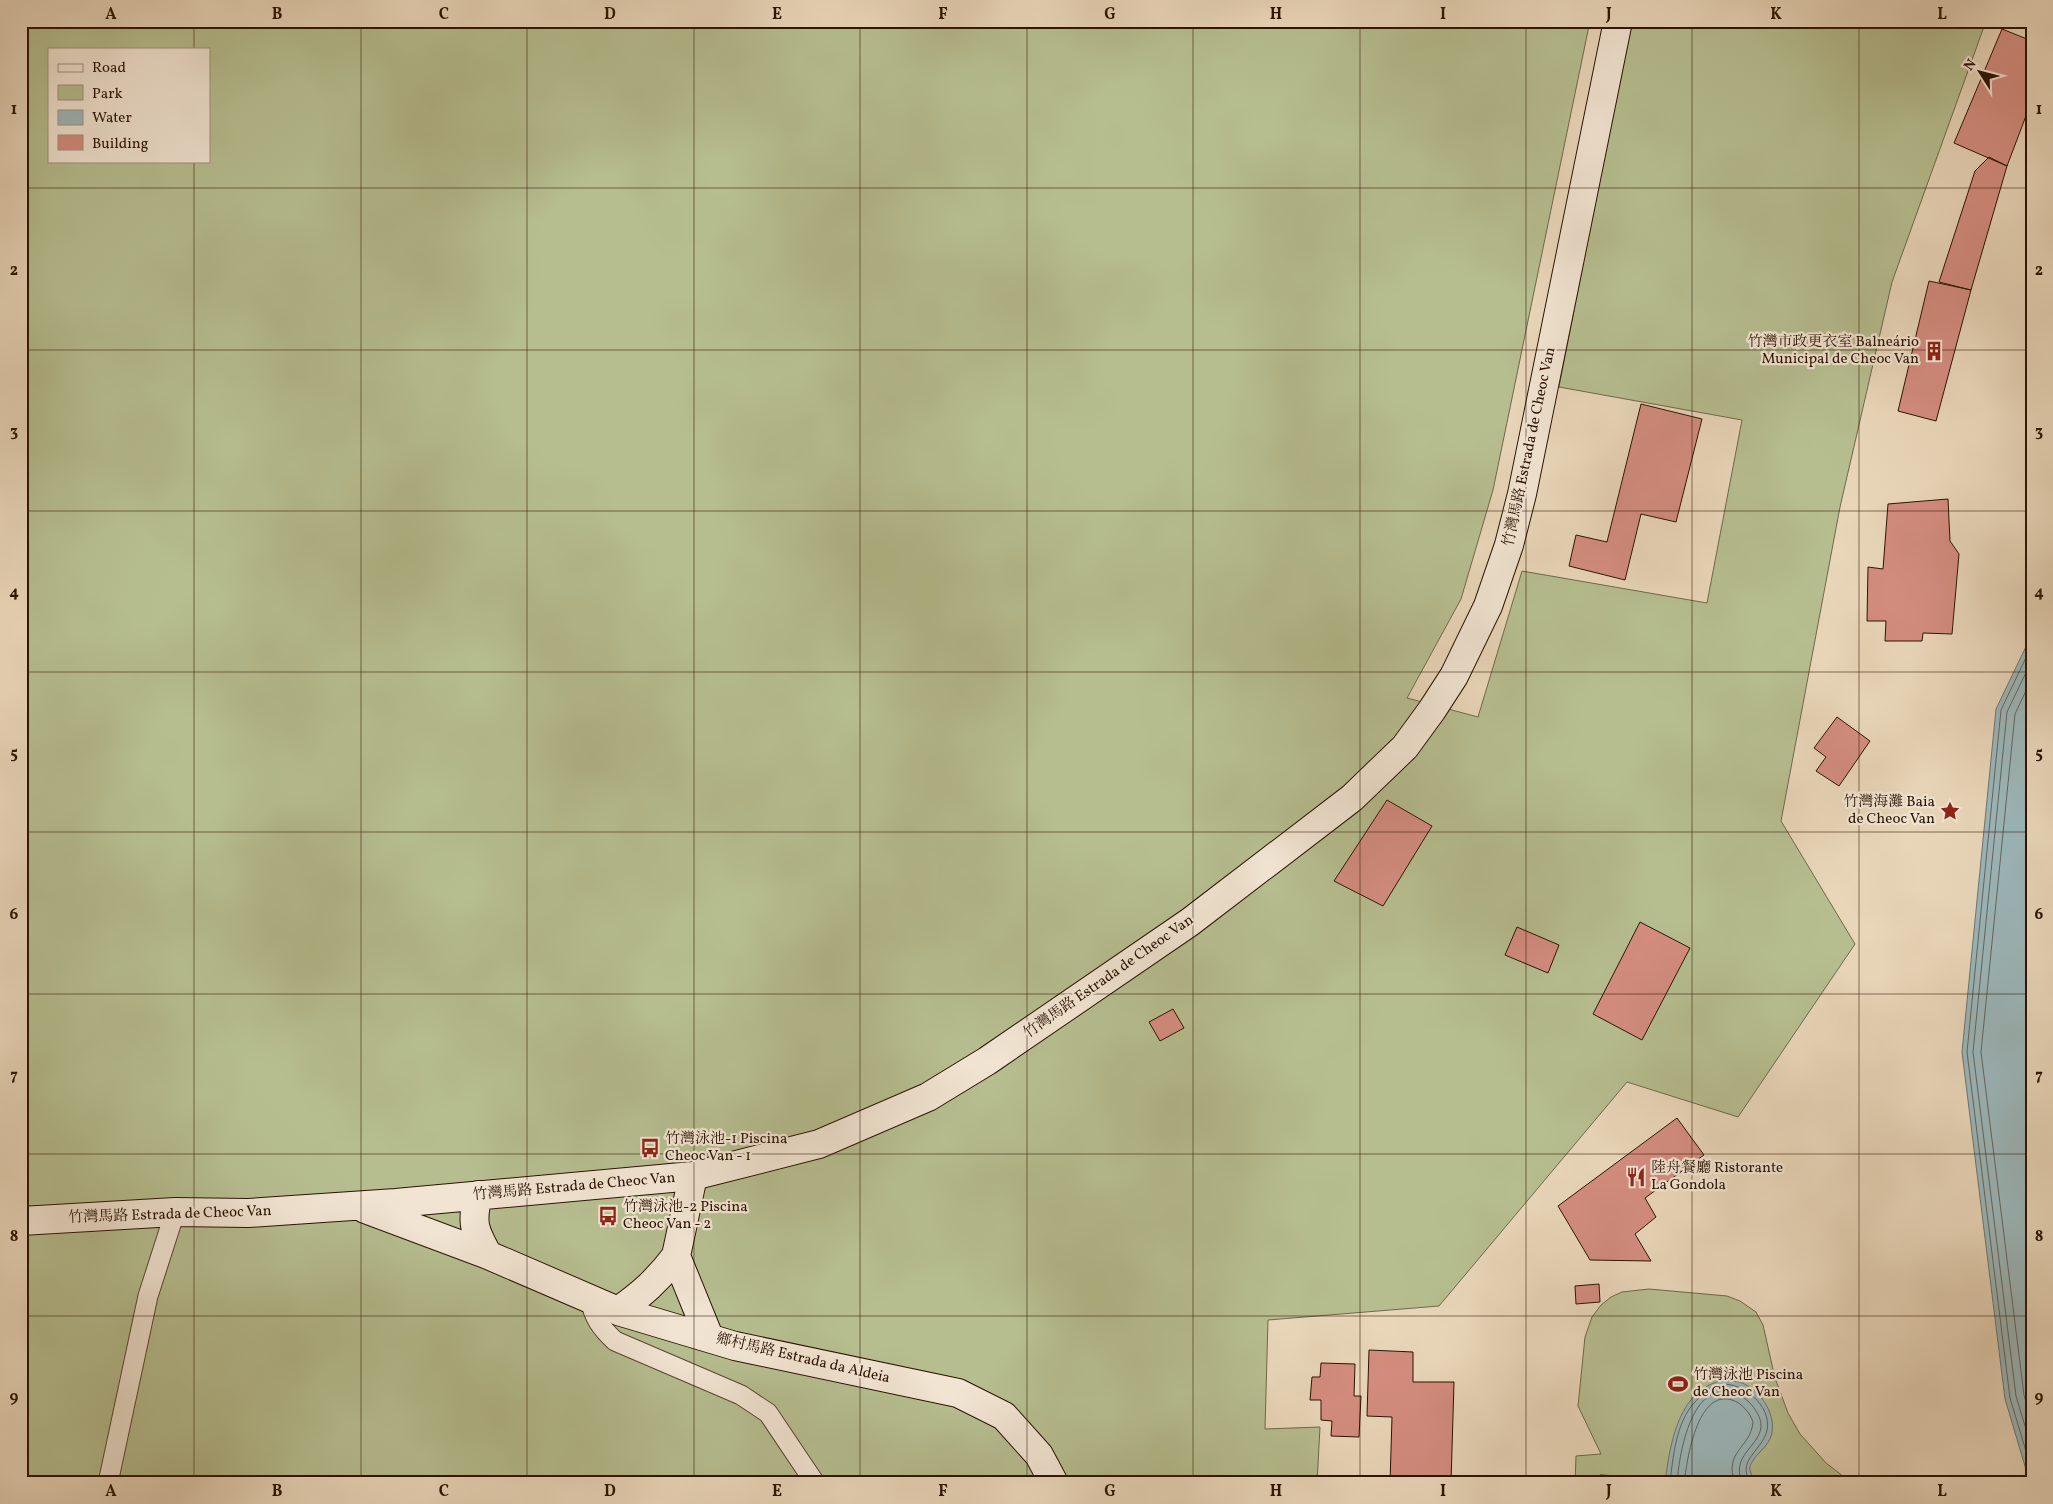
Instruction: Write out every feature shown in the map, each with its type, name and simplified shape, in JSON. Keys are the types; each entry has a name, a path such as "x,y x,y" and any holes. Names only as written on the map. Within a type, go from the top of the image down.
{"main road":[{"name":"竹灣馬路 Estrada de Cheoc Van","path":"21,1221 175,1212 248,1213 693,1176 819,1144 928,1097 978,1067 1190,922 1352,798 1405,747 1454,676 1488,606 1509,545 1522,494 1618,21"},
{"path":"618,1311 647,1291 664,1273 676,1256 693,1176"},
{"path":"478,1195 474,1213 475,1232 488,1255"},
{"name":"鄉村馬路 Estrada da Aldeia","path":"356,1205 488,1255 618,1311 735,1346 958,1393 1004,1416 1039,1455 1054,1483"},
{"path":"676,1256 709,1337"}],"lane":[{"path":"108,1483 148,1296 175,1212"},
{"path":"590,1298 592,1312 601,1329 615,1341 741,1395 768,1413 815,1483"}],"green space":[{"path":"21,21 1590,21 1493,490 1461,599 1407,698 1478,717 1522,571 1707,603 1742,420 1559,387 1631,21 1986,21 1892,282 1840,507 1781,821 1855,944 1738,1117 1627,1082 1439,1306 1268,1320 1265,1429 1320,1427 1317,1483 21,1483"},
{"name":"竹灣泳池 Piscina de Cheoc Van","path":"1649,1289 1727,1296 1740,1301 1756,1312 1763,1325 1775,1378 1788,1413 1800,1434 1826,1463 1852,1483 1575,1483 1576,1456 1601,1454 1578,1406 1585,1337 1592,1317 1601,1305 1611,1297 1622,1292"}],"water":[{"path":"2032,634 2032,1483 2030,1483 2005,1399 1962,1052 1996,709"},
{"path":"1726,1380 1740,1382 1756,1392 1767,1406 1770,1414 1772,1431 1770,1439 1750,1467 1752,1475 1760,1483 1665,1483 1674,1434 1687,1405 1697,1393 1710,1385"}],"building":[{"path":"2002,29 2032,41 2032,100 2007,166 1954,143"},
{"path":"1989,157 2007,166 1971,290 1939,282 1975,171"},
{"name":"竹灣市政更衣室 Balneário Municipal de Cheoc Van","path":"1929,281 1971,290 1936,421 1898,411"},
{"path":"1641,404 1702,419 1676,522 1641,514 1625,580 1569,566 1576,535 1607,542"},
{"path":"1948,499 1950,541 1959,554 1952,634 1923,633 1922,641 1885,641 1886,621 1867,621 1868,567 1883,569 1888,504"},
{"path":"1837,717 1870,741 1839,786 1816,771 1826,757 1814,748"},
{"path":"1387,800 1432,826 1383,906 1334,881"},
{"path":"1640,922 1690,948 1642,1040 1593,1014"},
{"path":"1517,927 1559,945 1548,973 1505,955"},
{"path":"1173,1009 1184,1028 1160,1041 1149,1022"},
{"name":"陸舟餐廳 Ristorante La Gondola","path":"1677,1118 1704,1155 1645,1198 1656,1217 1635,1234 1651,1261 1590,1260 1558,1206"},
{"path":"1599,1284 1600,1302 1576,1304 1575,1286"},
{"path":"1369,1350 1413,1352 1413,1382 1454,1382 1451,1483 1390,1483 1392,1417 1367,1416"},
{"path":"1321,1363 1355,1364 1354,1396 1361,1396 1359,1437 1331,1436 1332,1421 1321,1420 1321,1400 1310,1400 1312,1377 1320,1377"},
{"path":"1600,1475 1637,1477 1637,1483 1600,1483"}],"place":[{"name":"竹灣市政更衣室 Balneário Municipal de Cheoc Van","path":"1934,351"},
{"name":"竹灣海灘 Baia de Cheoc Van","path":"1950,811"},
{"name":"竹灣泳池-1 Piscina Cheoc Van - 1","path":"650,1148"},
{"name":"陸舟餐廳 Ristorante La Gondola","path":"1636,1177"},
{"name":"竹灣泳池-2 Piscina Cheoc Van - 2","path":"608,1216"},
{"name":"竹灣泳池 Piscina de Cheoc Van","path":"1678,1384"}]}
